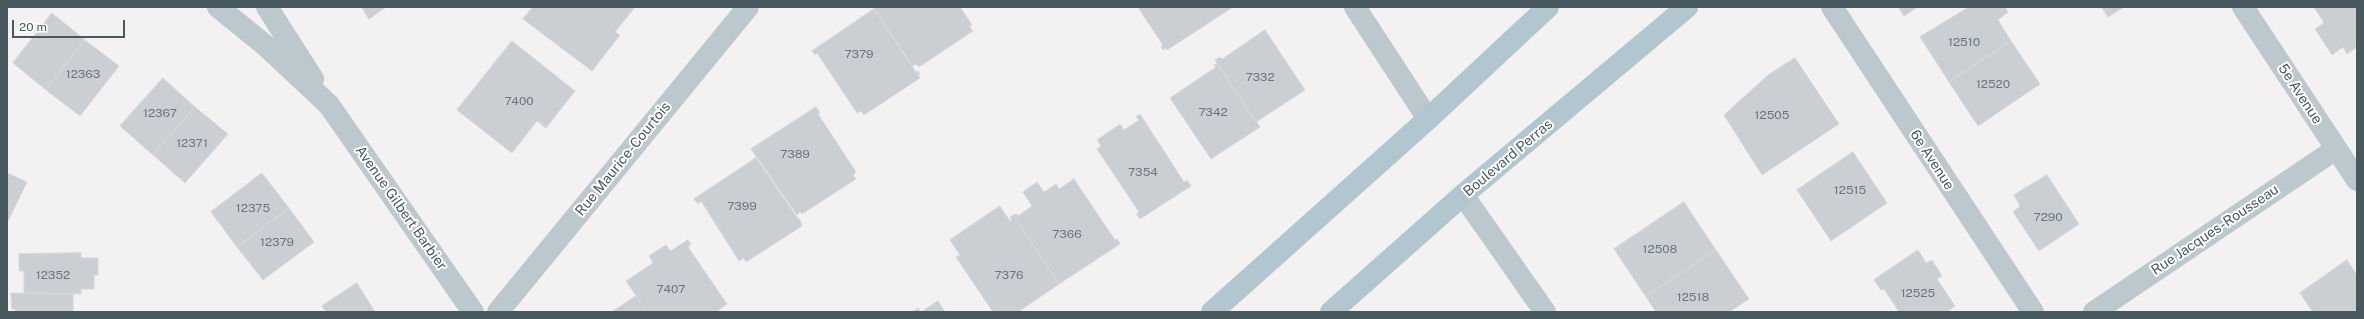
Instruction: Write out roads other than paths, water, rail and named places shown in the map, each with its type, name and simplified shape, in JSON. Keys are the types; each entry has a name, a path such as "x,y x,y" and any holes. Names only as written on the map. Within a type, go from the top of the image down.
{"main road":[{"path":"1212,312 1428,119 1548,7"},
{"name":"Boulevard Perras","path":"1331,312 1463,195 1687,7"}],"street":[{"name":"Avenue Gilbert Barbier","path":"218,7 266,46 329,104"},
{"name":"Avenue Gilbert Barbier","path":"267,7 329,104 473,312"},
{"name":"Rue Maurice-Courtois","path":"498,312 748,7"},
{"path":"1355,7 1428,119"},
{"name":"6e Avenue","path":"1832,7 2033,312"},
{"name":"5e Avenue","path":"2243,7 2357,180"},
{"name":"Rue Jacques-Rousseau","path":"2094,312 2336,149"},
{"path":"1463,195 1545,312"}]}
